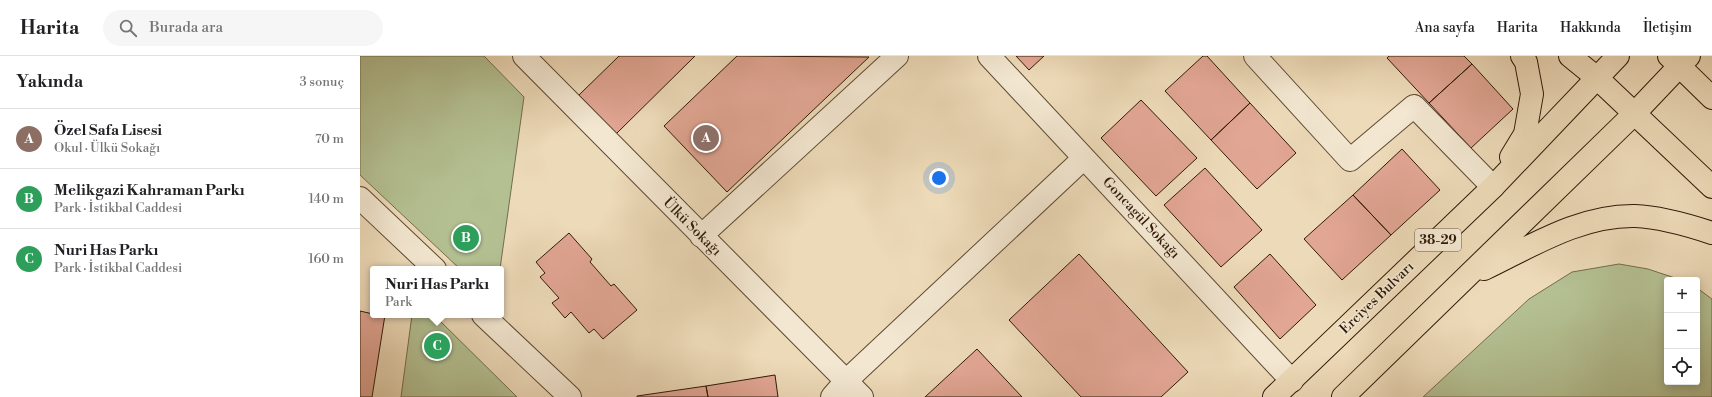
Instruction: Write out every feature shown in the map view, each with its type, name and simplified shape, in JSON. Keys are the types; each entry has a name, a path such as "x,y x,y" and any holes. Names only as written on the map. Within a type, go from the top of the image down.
{"main road":[{"path":"1493,187 1525,134 1532,94 1526,62 1522,56"},
{"path":"1570,56 1596,78 1712,187"},
{"name":"Erciyes Bulvarı","path":"1274,397 1493,187 1618,56"},
{"path":"1343,397 1634,114 1679,59 1712,98"},
{"path":"1466,277 1564,230 1599,219 1635,216 1653,218 1712,233"}],"street":[{"name":"Ülkü Sokağı","path":"524,56 862,397"},
{"path":"701,236 897,56"},
{"name":"Goncagül Sokağı","path":"989,56 1292,381"},
{"path":"1255,56 1350,160 1414,106 1493,187"},
{"path":"832,397 846,381 1084,158"},
{"path":"360,198 432,266"},
{"path":"486,318 570,397"}],"green space":[{"path":"360,56 484,56 524,97 500,266 457,266 360,175"},
{"path":"1619,264 1648,269 1672,277 1664,277 1664,385 1700,385 1700,290 1712,299 1712,397 1423,397 1529,299 1572,272"},
{"path":"412,318 437,318 517,397 401,397"}],"building":[{"path":"619,56 695,56 616,134 579,95"},
{"path":"737,56 869,57 727,192 664,126"},
{"path":"1016,56 1044,56 1029,70"},
{"path":"1203,56 1207,56 1250,103 1211,140 1165,91"},
{"path":"1389,56 1464,56 1472,64 1429,103 1387,58"},
{"path":"1472,64 1513,109 1471,148 1429,103"},
{"path":"1141,100 1197,158 1156,196 1101,138"},
{"path":"1250,103 1296,153 1257,189 1211,140"},
{"path":"1402,149 1440,190 1391,235 1353,195"},
{"path":"1205,168 1262,230 1221,267 1164,205"},
{"path":"1353,195 1391,235 1342,280 1304,239"},
{"path":"569,233 592,259 590,262 611,286 614,284 637,310 603,339 594,329 589,333 571,312 565,318 552,303 559,298 540,277 545,273 536,262"},
{"path":"1079,254 1188,372 1161,397 1081,397 1009,320"},
{"path":"1270,254 1316,305 1280,339 1234,287"},
{"path":"360,311 370,313 370,318 385,318 372,397 360,397"},
{"path":"977,349 1022,397 925,397"},
{"path":"775,375 778,397 708,397 706,386"},
{"path":"706,386 708,397 637,397 637,396"}],"place":[{"name":"Özel Safa Lisesi","path":"706,138"},
{"name":"Melikgazi Kahraman Parkı","path":"466,238"},
{"name":"Nuri Has Parkı","path":"437,346"}]}
